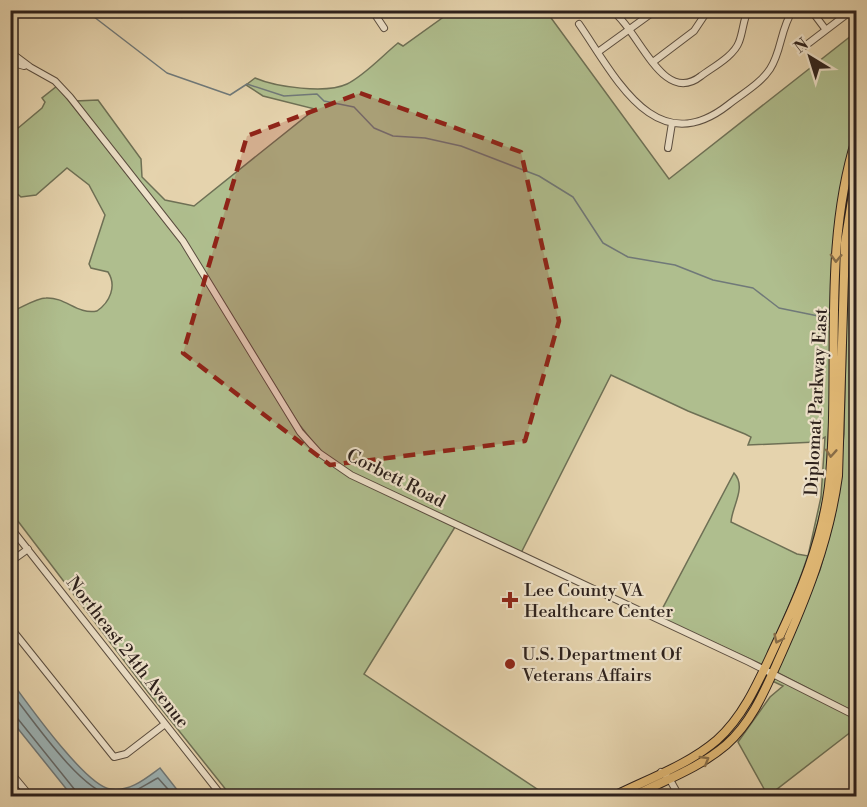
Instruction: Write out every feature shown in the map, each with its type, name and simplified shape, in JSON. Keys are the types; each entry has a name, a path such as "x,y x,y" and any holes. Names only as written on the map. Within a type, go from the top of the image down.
{"main road":[{"name":"Diplomat Parkway East","path":"634,796 708,758 733,738 750,716 772,673 817,556 837,431 843,226 856,139"},
{"name":"Diplomat Parkway East","path":"843,226 856,176"},
{"name":"Diplomat Parkway East","path":"614,796 702,751 728,729 748,702 817,556"}],"street":[{"path":"372,10 384,28"},
{"path":"611,10 630,29 662,75 672,82 683,85 693,82 737,47 748,10"},
{"path":"598,51 656,10"},
{"path":"653,62 694,31 708,10"},
{"path":"579,24 638,106 656,119 688,124 708,118 760,80 774,61 782,31 793,10"},
{"path":"811,10 826,30"},
{"path":"805,46 847,14"},
{"name":"Corbett Road","path":"10,52 30,67 56,81 160,209 188,249 294,424 324,457 361,480 764,669 856,716"},
{"path":"10,62 30,67"},
{"path":"668,148 672,123"},
{"name":"Northeast 24th Avenue","path":"10,526 222,796"},
{"path":"10,562 28,549"},
{"path":"10,627 114,757 126,754 165,724"},
{"path":"669,778 671,768"},
{"path":"10,772 30,796"},
{"path":"661,772 669,778 679,796"}],"highlighted area":[{"path":"360,93 521,152 559,321 525,441 330,465 183,353 247,136"}],"green space":[{"path":"452,11 546,11 669,179 856,32 856,130 839,205 826,486 808,554 821,497 825,437 816,442 748,445 751,437 611,375 521,553 352,473 320,451 298,423 185,240 76,101 98,100 141,159 142,177 165,200 194,206 315,109 263,96 246,85 255,78 275,84 314,89 327,89 347,84 398,43 403,46"},
{"path":"57,86 181,242 304,441 317,455 455,527 364,674 540,791 543,796 231,796 148,692 11,512 11,312 42,298 60,300 83,311 97,311 109,298 112,288 108,272 91,268 89,264 105,215 89,185 67,168 36,195 21,197 11,188 11,134 42,108 45,102 42,98"},
{"path":"856,147 856,164 845,224 842,223"},
{"path":"856,189 856,713 776,672 820,570 835,515 844,434 848,244"},
{"path":"734,473 738,478 739,490 731,522 797,554 808,556 763,665 658,617"},
{"path":"774,677 848,713 856,719 856,728 768,796 738,742 770,697 783,686 772,681"}],"water":[{"path":"11,681 72,759 99,784 110,789 124,789 137,784 160,768 182,796 72,796 11,720"}],"waterway":[{"path":"85,10 167,73 230,95 247,84 284,96 317,94 324,101 354,107 374,128 393,136 425,138 461,146 539,176 573,197 603,243 628,257 675,265 713,280 753,288 779,308 828,318"},
{"path":"851,321 856,323"}],"place":[{"name":"Lee County VA Healthcare Center","path":"510,600"},
{"name":"U.S. Department Of Veterans Affairs","path":"510,664"}]}
